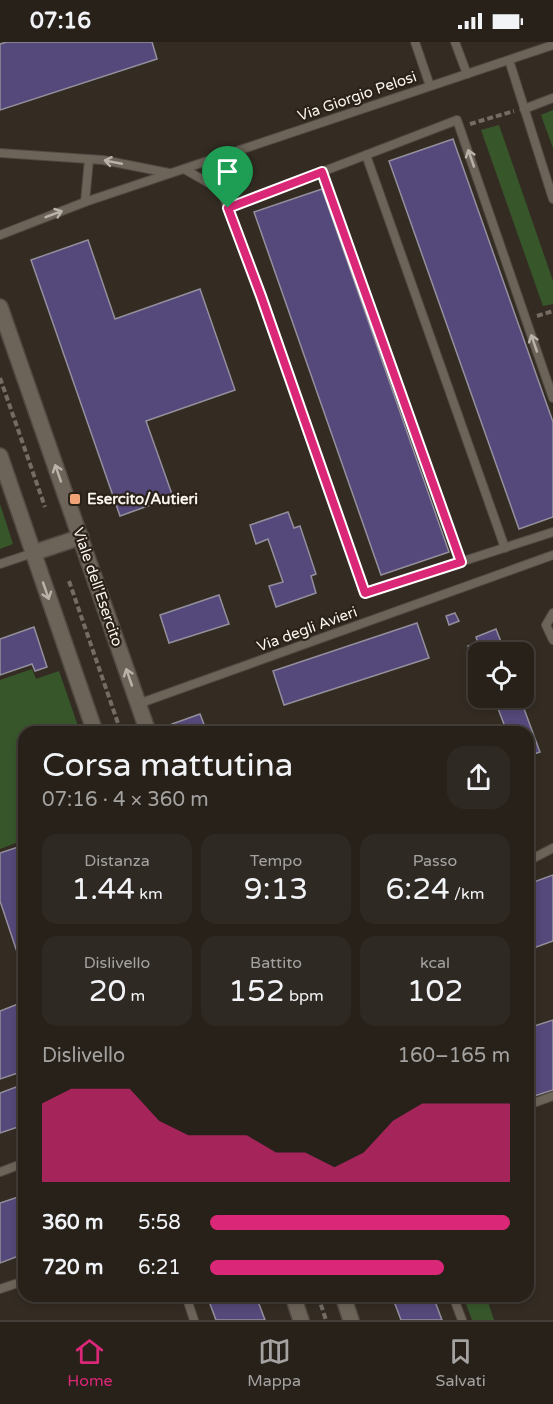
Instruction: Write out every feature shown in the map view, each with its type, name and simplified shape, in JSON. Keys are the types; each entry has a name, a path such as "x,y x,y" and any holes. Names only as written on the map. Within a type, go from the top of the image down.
{"street":[{"name":"Viale dell'Esercito","path":"0,307 146,726"},
{"path":"0,456 92,726"},
{"path":"33,553 81,537"},
{"path":"295,1302 302,1320"},
{"path":"345,1302 351,1320"}],"lane":[{"path":"415,42 430,86"},
{"path":"456,42 467,74"},
{"name":"Via Giorgio Pelosi","path":"0,235 85,202 553,45"},
{"path":"509,60 553,199"},
{"path":"524,109 553,98"},
{"path":"228,208 457,120 553,398"},
{"path":"0,153 103,160 170,173"},
{"path":"366,155 505,548"},
{"path":"85,202 89,159"},
{"path":"184,169 221,190 266,307 365,593 553,532"},
{"path":"322,172 461,562"},
{"path":"0,564 33,553"},
{"name":"Via degli Avieri","path":"138,704 553,555"},
{"path":"553,613 546,625 553,640"},
{"path":"534,858 553,848"},
{"path":"534,1103 553,1096"},
{"path":"0,1172 18,1165"},
{"path":"0,1289 18,1283"},
{"path":"188,1302 194,1320"},
{"path":"455,1302 462,1320"}],"path":[{"path":"476,122 498,116"},
{"path":"544,314 553,311"},
{"path":"0,378 45,507"},
{"name":"Viale dell'Esercito","path":"69,581 119,726"},
{"path":"84,644 96,640"},
{"path":"320,1302 327,1320"}],"green space":[{"path":"553,110 553,148 541,115"},
{"path":"499,125 553,281 553,304 543,306 481,130"},
{"path":"0,504 13,544 0,549"},
{"path":"32,669 36,679 59,671 78,726 18,726 18,842 0,849 0,680"},
{"path":"465,1302 488,1302 494,1320 472,1320"}],"building":[{"path":"7,42 152,42 157,59 0,110 0,44"},
{"path":"453,139 553,422 553,517 519,529 389,161"},
{"path":"322,189 449,552 381,575 254,212"},
{"path":"88,240 115,319 200,289 235,390 146,421 173,497 120,516 31,260"},
{"path":"288,512 294,528 300,526 316,574 311,576 316,593 276,607 269,586 283,582 268,539 256,544 250,525"},
{"path":"219,595 229,624 169,643 160,615"},
{"path":"455,613 459,621 449,625 446,616"},
{"path":"417,623 429,658 284,705 273,671"},
{"path":"34,627 47,667 35,671 32,664 0,675 0,639"},
{"path":"496,629 501,642 478,642 476,637"},
{"path":"498,708 524,708 530,726 505,726"},
{"path":"200,714 205,726 173,726 172,724"},
{"path":"534,736 540,752 534,754"},
{"path":"18,847 18,955 0,901 0,853"},
{"path":"553,875 553,941 534,948 534,882"},
{"path":"18,1004 18,1073 0,1079 0,1011"},
{"path":"553,1020 553,1090 534,1096 534,1026"},
{"path":"18,1086 18,1127 0,1133 0,1093"},
{"path":"18,1197 18,1256 0,1263 0,1203"},
{"path":"209,1302 258,1302 265,1320 216,1320"},
{"path":"394,1302 435,1302 442,1320 401,1320"}],"place":[{"name":"Esercito/Autieri","path":"75,499"}],"route":[{"path":"322,172 461,562 365,593 228,208 322,172"}]}
